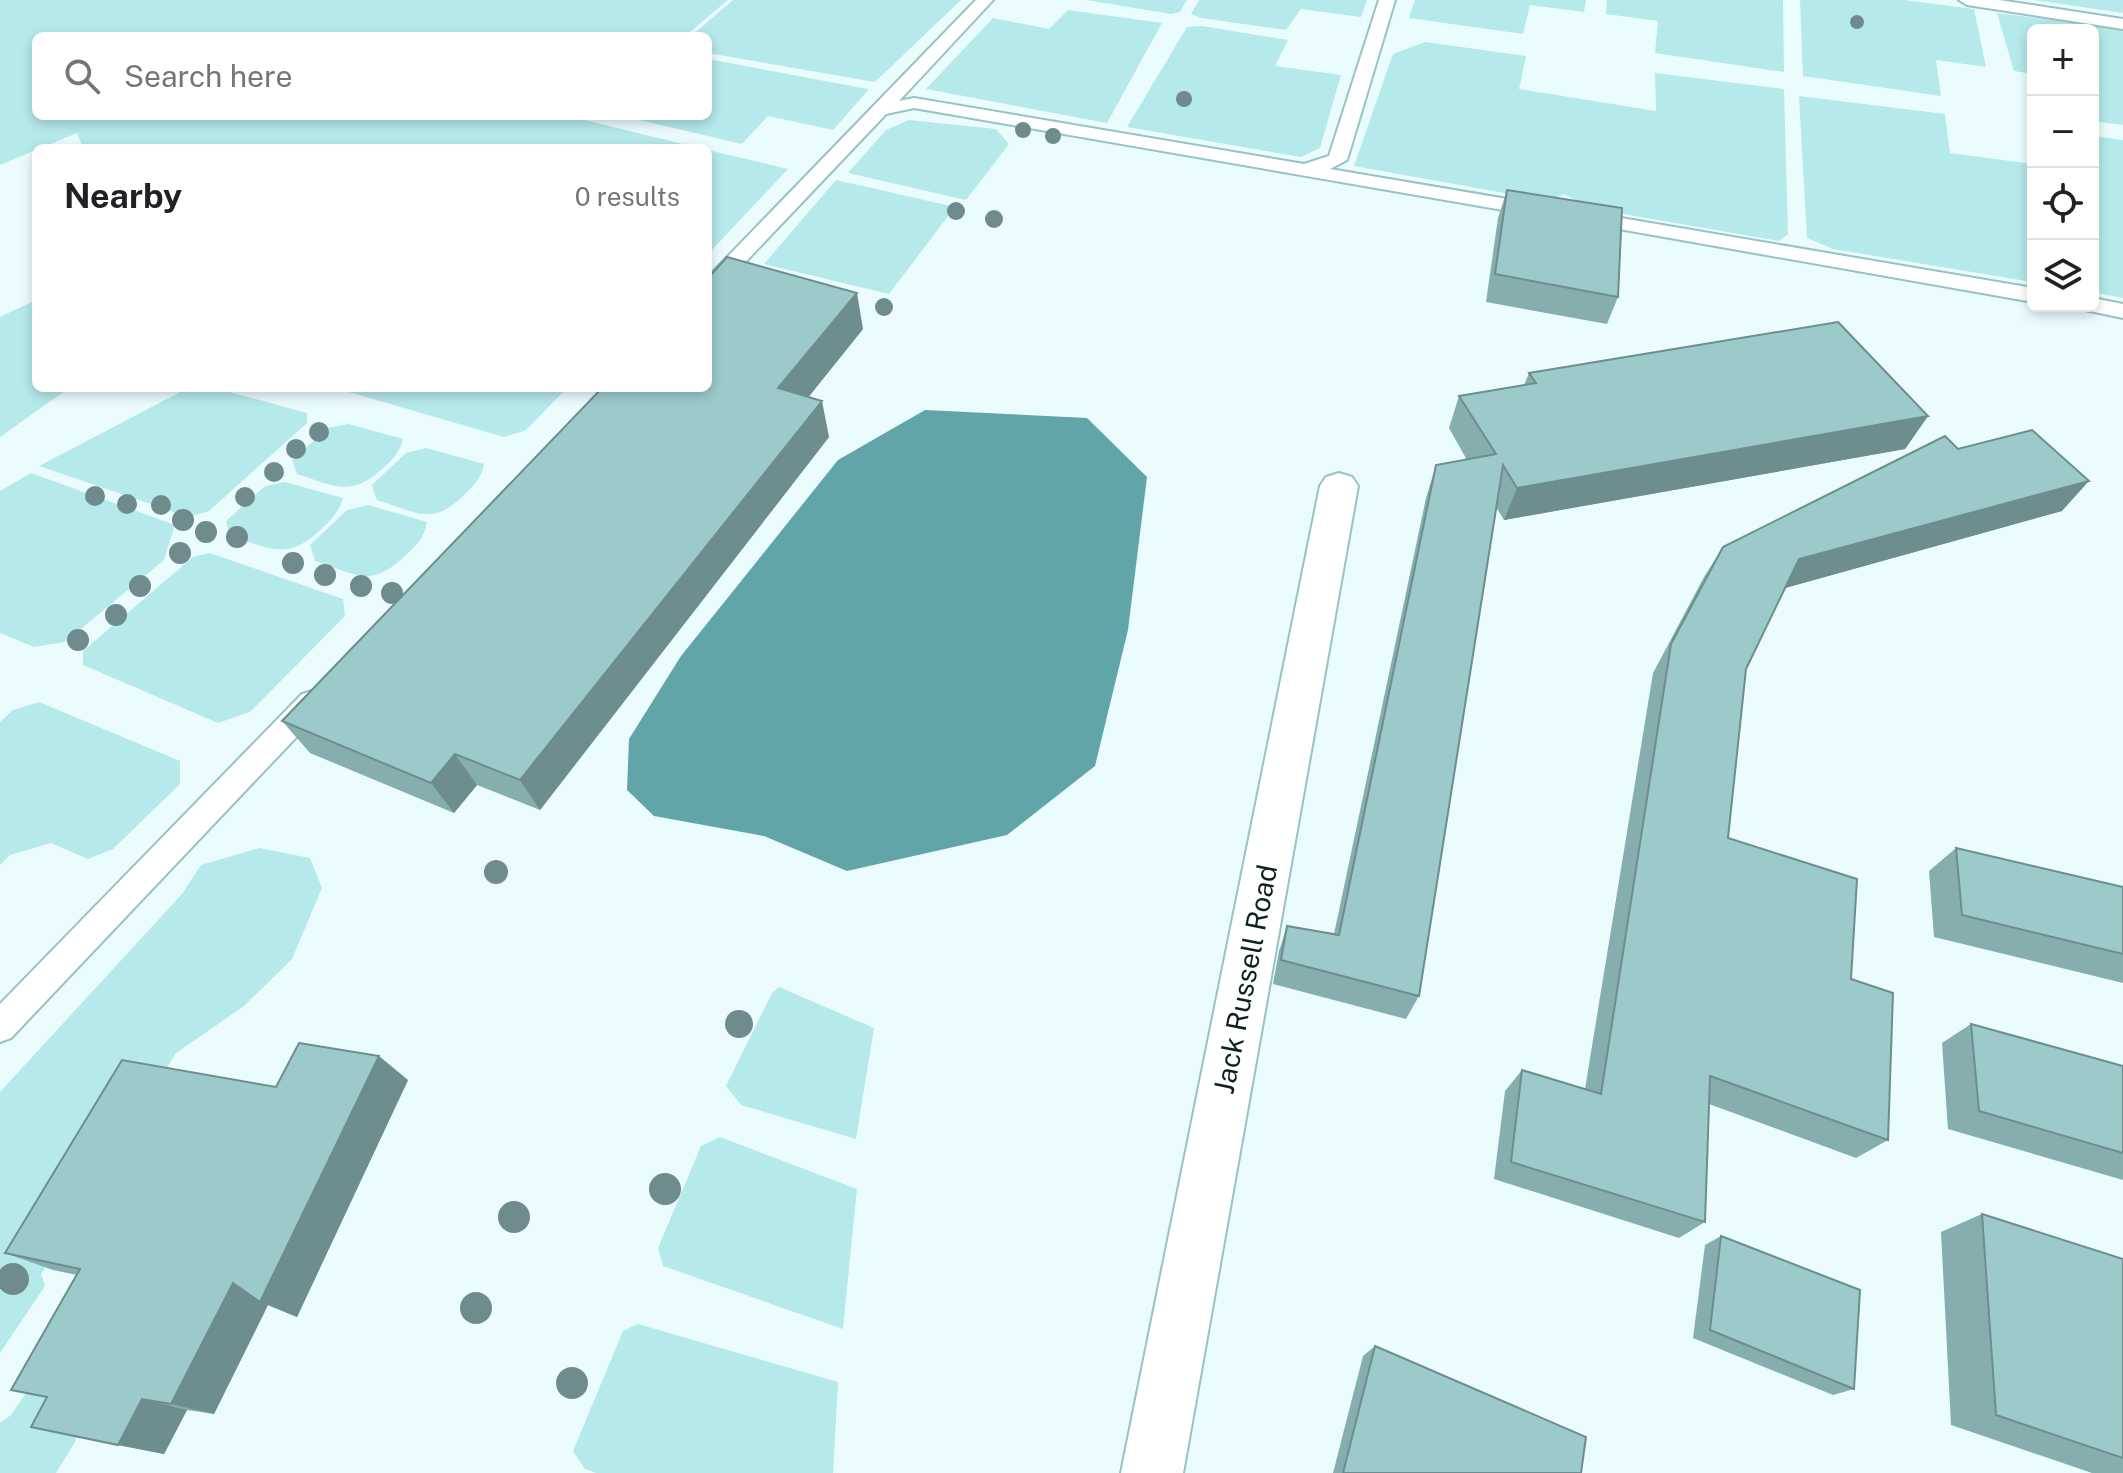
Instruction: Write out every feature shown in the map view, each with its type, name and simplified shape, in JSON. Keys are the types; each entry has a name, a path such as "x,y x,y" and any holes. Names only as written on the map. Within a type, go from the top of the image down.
{"street":[{"name":"Jack Russell Road","path":"1152,1473 1339,486"}],"lane":[{"path":"712,285 985,0"},
{"path":"1306,170 1337,160 1387,0"},
{"path":"1967,0 2123,24"},
{"path":"880,110 914,103 2027,294"},
{"path":"2099,306 2123,311"},
{"path":"0,1027 328,685"}],"shaded area":[{"path":"0,0 728,0 690,32 32,32 32,120 585,120 683,144 81,144 77,133 51,144 32,144 32,152 0,165"},
{"path":"733,0 961,0 875,82 712,54 712,32 696,32"},
{"path":"1086,0 1187,0 1180,12 1171,14"},
{"path":"1199,0 1367,0 1361,17 1301,9 1286,30 1201,18 1191,14"},
{"path":"1415,0 1586,0 1584,12 1530,5 1523,34 1409,18"},
{"path":"1607,0 1783,0 1784,72 1655,53 1658,21 1606,14"},
{"path":"1800,0 1904,0 1974,9 1986,67 1936,60 1941,96 1803,76"},
{"path":"2034,0 2123,0 2123,13"},
{"path":"1068,10 1162,23 1107,123 926,89 993,18 1049,29"},
{"path":"1997,13 2084,24 2027,24 2027,73 2014,71"},
{"path":"1202,26 1288,40 1275,66 1341,75 1320,148 1301,157 1127,127 1187,27"},
{"path":"2099,26 2123,29 2123,125 2099,122"},
{"path":"1425,42 1526,56 1519,89 1656,111 1655,73 1784,89 1788,234 1779,241 1594,209 1564,194 1548,201 1354,166 1393,54"},
{"path":"712,60 869,89 833,130 768,116 742,144 639,120 712,120"},
{"path":"1799,96 1945,114 1950,153 2027,163 2027,281 1833,249 1807,238"},
{"path":"909,120 996,129 1009,144 966,200 848,173 886,130"},
{"path":"2099,137 2123,140 2123,298 2099,293"},
{"path":"712,151 788,169 712,250"},
{"path":"836,180 955,207 889,294 764,264"},
{"path":"32,302 32,392 63,392 0,437 0,317"},
{"path":"180,392 230,392 307,413 307,423 209,511 189,517 39,466"},
{"path":"349,392 563,392 526,430 504,437"},
{"path":"925,410 1087,418 1147,477 1128,630 1095,766 1007,835 847,871 764,836 654,816 627,790 629,739 681,656 838,460"},
{"path":"348,424 403,439 389,463 360,484 340,487 297,474 292,460 328,428"},
{"path":"426,448 484,464 479,478 453,505 433,514 413,512 377,500 372,485 406,453"},
{"path":"31,473 175,525 164,560 65,642 34,647 0,633 0,491"},
{"path":"285,482 343,498 339,509 317,533 296,547 276,549 230,536 226,521 265,486"},
{"path":"368,505 427,522 412,549 395,565 374,575 354,574 315,561 310,545 347,510"},
{"path":"210,553 343,599 345,616 250,712 218,723 83,665 83,651 193,557"},
{"path":"39,702 180,761 180,784 113,849 88,859 51,843 10,855 0,865 0,722 13,710"},
{"path":"259,848 310,858 322,888 292,959 244,1006 176,1053 41,1274 45,1286 0,1353 0,1092 182,894 201,865"},
{"path":"779,987 874,1028 856,1139 741,1105 726,1086 772,993"},
{"path":"720,1137 857,1189 843,1329 663,1266 658,1248 701,1146"},
{"path":"96,1291 75,1442 56,1473 0,1473 0,1423 11,1415"},
{"path":"638,1324 838,1382 833,1473 596,1473 585,1469 573,1451 623,1331"}],"building":[{"path":"1507,190 1622,208 1618,297 1495,274"},
{"path":"727,257 857,293 778,388 822,401 520,780 455,754 431,783 282,721 598,392 712,392 712,274"},
{"path":"1838,322 1928,416 1517,488 1503,465 1419,996 1281,960 1287,926 1339,935 1436,465 1496,454 1459,396 1536,383 1529,373"},
{"path":"2032,430 2089,481 1799,559 1746,669 1728,838 1857,879 1851,979 1893,993 1888,1140 1710,1076 1705,1222 1511,1162 1522,1070 1601,1094 1671,644 1723,547 1945,436 1958,449"},
{"path":"1956,848 2123,887 2123,954 1962,915"},
{"path":"1971,1024 2123,1066 2123,1153 1979,1111"},
{"path":"299,1043 379,1056 260,1302 233,1283 171,1404 142,1399 118,1445 31,1427 47,1397 11,1390 80,1269 5,1253 122,1060 276,1087"},
{"path":"1982,1214 2123,1259 2123,1458 1996,1415"},
{"path":"1721,1236 1860,1290 1854,1389 1710,1330"},
{"path":"1375,1346 1586,1437 1581,1473 1343,1473"}]}
